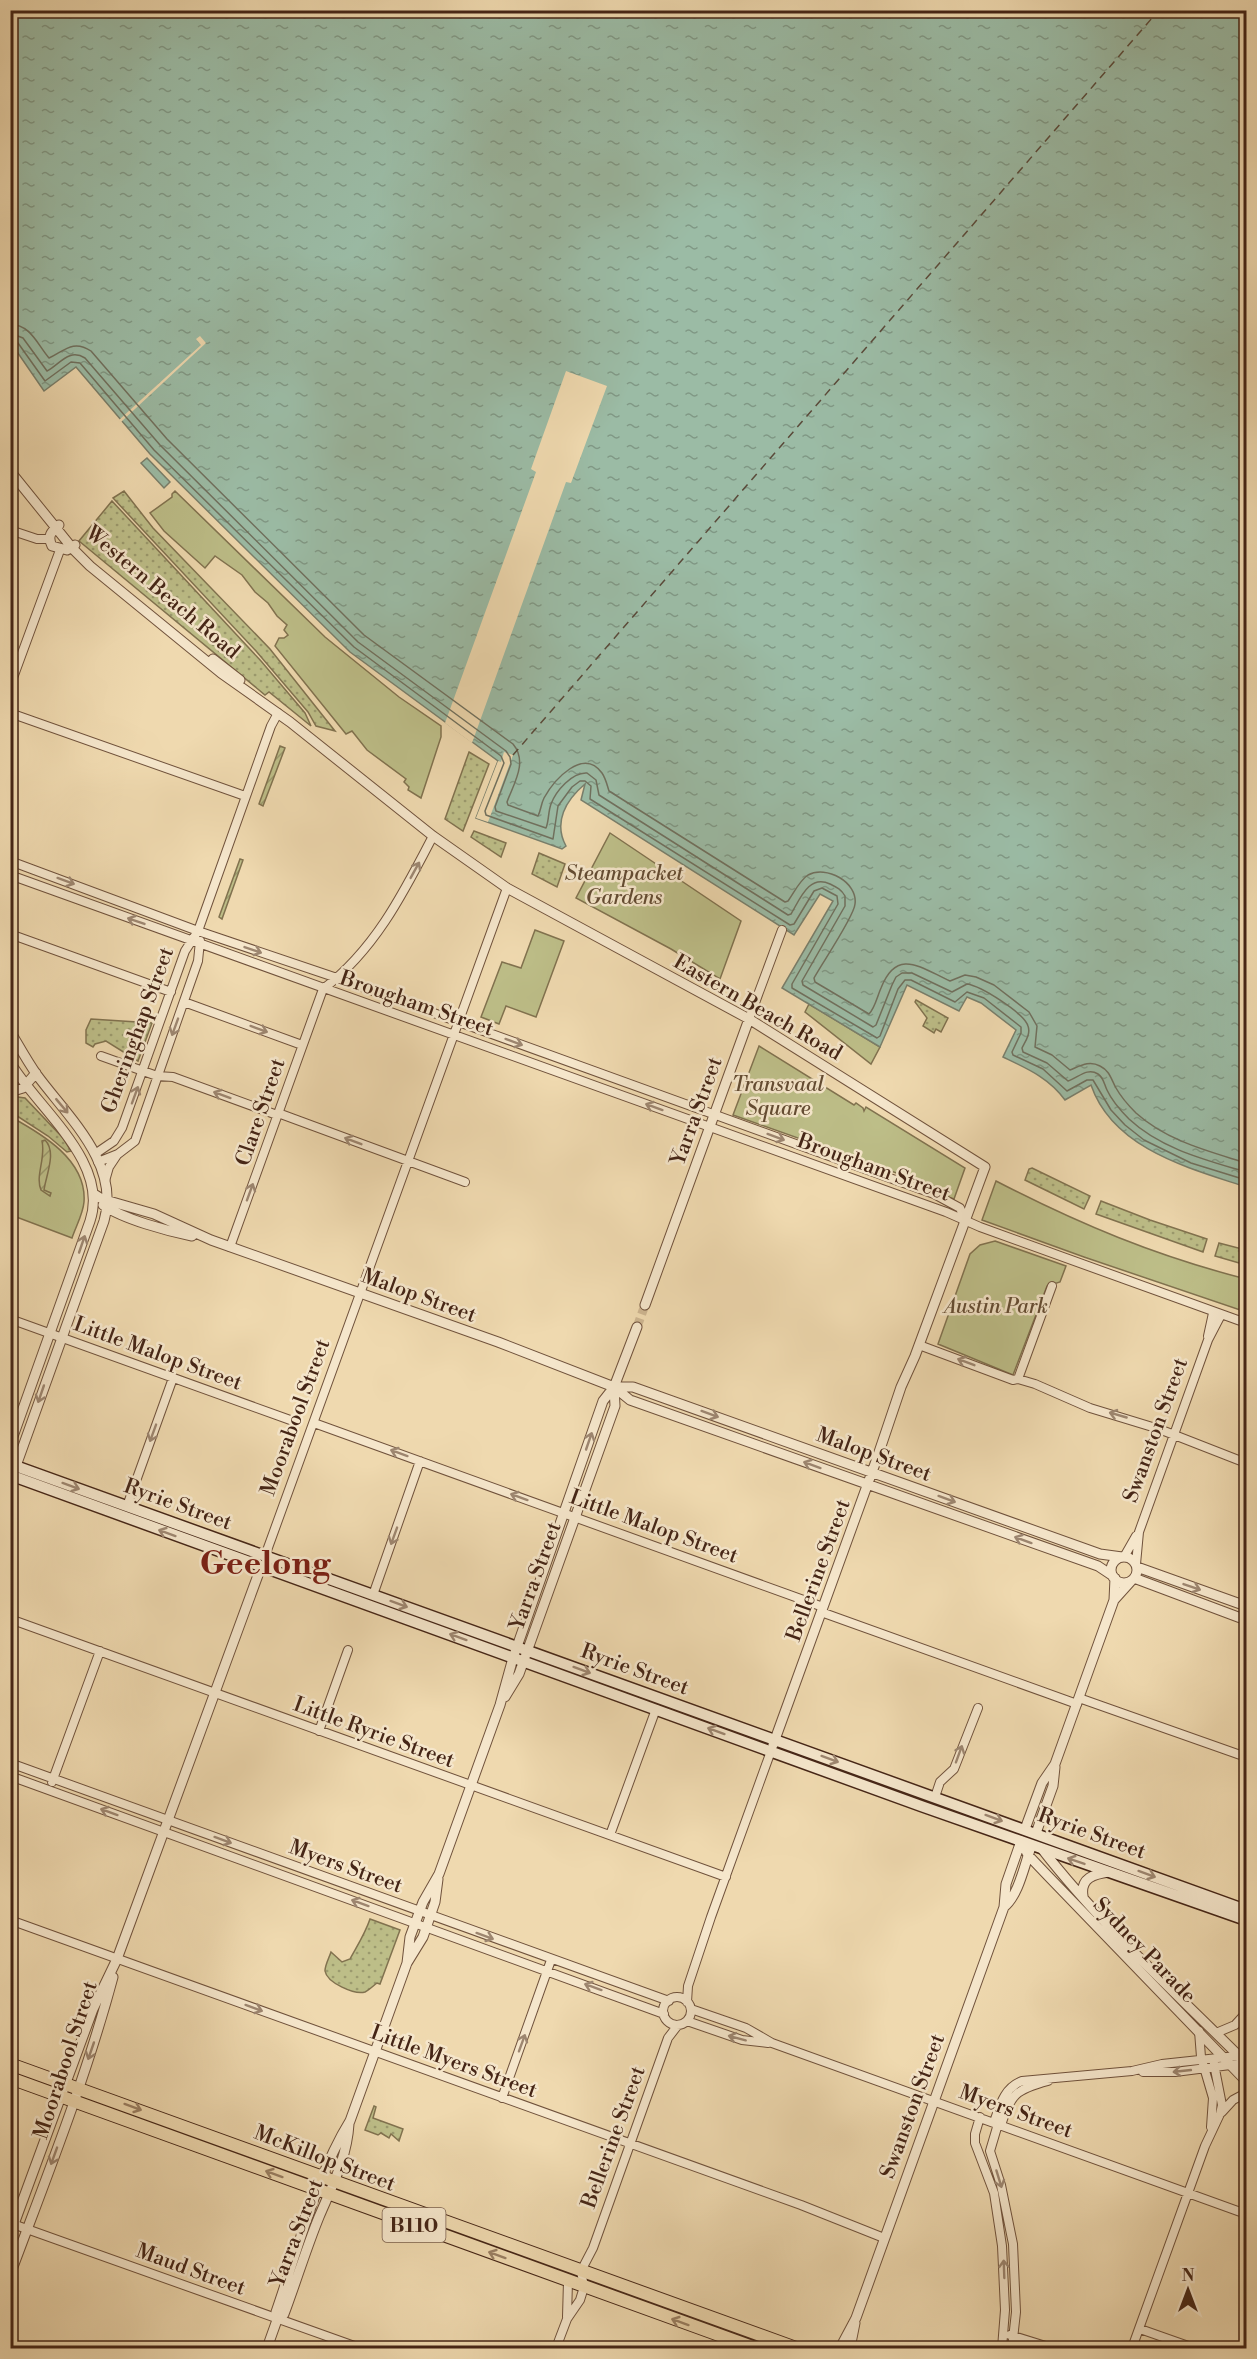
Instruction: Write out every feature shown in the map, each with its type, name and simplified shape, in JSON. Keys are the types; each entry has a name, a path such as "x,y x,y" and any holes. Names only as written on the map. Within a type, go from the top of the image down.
{"highway":[{"name":"McKillop Street","path":"10,2064 796,2349"},
{"name":"McKillop Street","path":"10,2078 755,2349"}],"main road":[{"name":"Ryrie Street","path":"12,1472 127,1506 1246,1910"},
{"name":"Ryrie Street","path":"12,1472 261,1567 1021,1841 1034,1850 1109,1872 1246,1920"},
{"name":"Moorabool Street","path":"261,1567 265,1556"},
{"name":"Swanston Street","path":"1021,1841 1025,1829"},
{"name":"Swanston Street","path":"1034,1850 1036,1833"}],"street":[{"name":"Western Beach Road","path":"10,463 57,527"},
{"name":"Western Beach Road","path":"10,471 90,566 258,701 278,713 433,836 507,888"},
{"path":"57,527 50,533 49,539 52,546 60,550 67,550 73,546"},
{"path":"10,530 37,539 49,539"},
{"path":"10,686 60,550"},
{"name":"Gheringhap Street","path":"96,1158 120,1134 191,940 198,931 272,722 278,713"},
{"path":"10,714 245,796"},
{"path":"323,989 337,978 383,927 433,836"},
{"name":"Brougham Street","path":"10,861 198,931 337,978 936,1194 960,1208 965,1219"},
{"name":"Brougham Street","path":"10,875 965,1219"},
{"name":"Eastern Beach Road","path":"507,888 749,1019 986,1167"},
{"name":"Moorabool Street","path":"265,1556 507,888"},
{"name":"Yarra Street","path":"645,1305 782,930"},
{"name":"Gheringhap Street","path":"105,1181 109,1167 118,1154 135,1141 198,961 200,943 198,931"},
{"path":"10,934 171,993"},
{"name":"Clare Street","path":"230,1247 323,989"},
{"path":"184,1002 302,1045"},
{"path":"10,1031 36,1073 74,1120 96,1158 105,1181 107,1204 63,1338 12,1472"},
{"path":"101,1056 157,1076 173,1077 465,1182"},
{"path":"10,1062 15,1076 61,1126 84,1164 94,1194 93,1212 10,1444"},
{"path":"15,1076 36,1073"},
{"path":"10,1092 18,1091 25,1086 36,1073"},
{"name":"Gheringhap Street","path":"84,1164 96,1158 118,1154"},
{"name":"Bellerine Street","path":"678,1998 688,1986 901,1387 986,1167"},
{"path":"864,1182 868,1170"},
{"name":"Malop Street","path":"94,1194 107,1204 160,1228 211,1240 360,1293 614,1387 630,1400 1098,1566 1114,1577"},
{"path":"965,1219 980,1227 1246,1323"},
{"path":"73,1269 85,1273"},
{"path":"1016,1379 1052,1286"},
{"name":"Swanston Street","path":"1123,1557 1139,1532 1208,1340 1217,1326 1217,1314"},
{"name":"Little Malop Street","path":"10,1319 293,1421"},
{"name":"Yarra Street","path":"407,1963 410,1937 419,1912 439,1874 518,1660 564,1513 603,1401 614,1387 637,1327"},
{"path":"919,1345 1090,1408 1125,1417 1246,1463"},
{"path":"127,1506 173,1378"},
{"name":"Yarra Street","path":"522,1648 576,1517 615,1406 614,1387"},
{"name":"Malop Street","path":"614,1387 633,1387 1100,1554 1123,1557"},
{"path":"681,1418 686,1406"},
{"name":"Little Malop Street","path":"314,1422 822,1609 1078,1701 1246,1757"},
{"path":"373,1595 420,1461"},
{"path":"977,1523 981,1511"},
{"name":"Swanston Street","path":"1137,1566 1139,1532"},
{"path":"1048,1548 1052,1536"},
{"path":"1246,1606 1137,1566 1130,1558 1123,1557 1113,1564 1114,1577 1123,1582 1133,1579 1246,1620"},
{"path":"1133,1579 1137,1566"},
{"name":"Moorabool Street","path":"10,2275 28,2229 67,2099 65,2083 93,2009 117,1959 261,1567"},
{"name":"Swanston Street","path":"1025,1829 1042,1783 1055,1764 1114,1600 1114,1577"},
{"name":"Swanston Street","path":"1114,1600 1133,1579"},
{"name":"Little Ryrie Street","path":"10,1619 726,1877"},
{"path":"319,1731 348,1650"},
{"path":"49,1790 100,1651"},
{"path":"935,1797 940,1782 954,1769 978,1708"},
{"path":"610,1835 656,1709"},
{"name":"Myers Street","path":"10,1763 669,2001"},
{"name":"Swanston Street","path":"1036,1833 1053,1786 1055,1764"},
{"name":"Myers Street","path":"10,1776 547,1970 665,2017"},
{"name":"Swanston Street","path":"840,2349 856,2318 1004,1907 1006,1884 1021,1841"},
{"name":"Swanston Street","path":"1004,1907 1008,1904 1034,1850"},
{"name":"Sydney Parade","path":"1034,1850 1083,1896 1216,2033 1243,2055 1246,2063"},
{"name":"Sydney Parade","path":"1034,1850 1199,2031 1218,2058 1231,2065 1246,2081"},
{"path":"1083,1896 1083,1887 1088,1878 1109,1872"},
{"name":"Yarra Street","path":"267,2349 277,2319 284,2314 319,2218 339,2139 350,2121 407,1963 430,1916 435,1902 439,1874"},
{"name":"Little Myers Street","path":"10,1920 629,2143 884,2238"},
{"name":"Moorabool Street","path":"10,2235 12,2223 67,2099 78,2087 103,2014 117,1959"},
{"path":"502,2098 551,1960"},
{"name":"Bellerine Street","path":"688,1986 689,2006"},
{"path":"678,1998 689,2006 687,2021 678,2025 665,2017 669,2001 678,1998"},
{"name":"Myers Street","path":"689,2006 746,2028 772,2043 1246,2214"},
{"path":"1216,2033 1235,2025 1246,2013"},
{"name":"Bellerine Street","path":"665,2017 668,2038"},
{"name":"Myers Street","path":"687,2021 742,2040 772,2043"},
{"name":"Bellerine Street","path":"585,2272 668,2038 678,2025"},
{"path":"1199,2031 1202,2060 1213,2098 1211,2132"},
{"path":"1012,2349 1016,2298 1014,2254 1002,2185 990,2151 998,2124 1017,2088 1055,2079 1132,2071 1162,2064 1243,2055"},
{"path":"1218,2058 1216,2068 1222,2100 1220,2114"},
{"path":"1132,2071 1166,2073 1246,2063"},
{"path":"1132,2349 1211,2132 1220,2114 1233,2100 1246,2093"},
{"path":"980,2117 974,2141 996,2199 1002,2246 1004,2297 1002,2349"},
{"name":"Maud Street","path":"12,2223 360,2349"},
{"path":"556,2349 567,2319 580,2300 585,2272"},
{"path":"567,2319 568,2281"},
{"path":"1004,2297 1016,2298"},
{"name":"Swanston Street","path":"850,2349 856,2318"},
{"path":"1140,2329 1194,2349"},
{"path":"1004,2334 1052,2349"}],"green space":[{"path":"124,491 153,528 270,649 335,731 316,726 308,712 256,651 113,498"},
{"path":"175,491 325,637 399,697 441,726 441,737 421,798 408,790 409,787 404,782 406,779 367,750 352,731 346,734 275,646 279,638 288,635 284,630 287,625 242,575 215,556 205,568 164,531 150,513 172,497"},
{"path":"112,501 261,661 305,713 311,726 269,692 265,695 79,541"},
{"path":"280,746 285,748 263,806 259,804"},
{"path":"469,752 489,764 463,831 445,819"},
{"path":"474,831 506,843 501,857 471,837"},
{"name":"Steampacket Gardens","path":"610,833 741,921 720,979 671,949 576,898"},
{"path":"539,853 565,864 557,887 532,874"},
{"path":"240,859 243,860 222,919 219,917"},
{"path":"535,930 564,941 536,1017 506,1006 499,1024 481,1017 502,962 521,968"},
{"path":"916,1000 948,1018 941,1032 936,1029 934,1033 923,1026 927,1018 915,1002"},
{"path":"809,1004 880,1047 871,1064 805,1012"},
{"path":"91,1019 152,1023 138,1061 106,1041 95,1044 93,1047 86,1043 86,1030"},
{"name":"Transvaal Square","path":"759,1046 854,1105 856,1103 864,1111 866,1107 965,1168 954,1199 935,1192 936,1187 733,1115"},
{"path":"10,1096 25,1098 63,1138 71,1151 67,1152 48,1136 11,1112"},
{"path":"11,1117 49,1140 70,1161 78,1173 83,1187 84,1202 72,1238 11,1215"},
{"path":"45,1140 50,1151 50,1164 44,1190 51,1193 50,1196 41,1190 39,1185 43,1154 42,1141"},
{"path":"1032,1168 1090,1196 1084,1209 1025,1180 1029,1169"},
{"path":"996,1181 1118,1238 1246,1279 1246,1312 982,1220"},
{"path":"1101,1201 1207,1239 1203,1252 1096,1214"},
{"name":"Austin Park","path":"995,1241 1066,1266 1060,1282 1047,1286 1013,1375 938,1344 970,1254 980,1245"},
{"path":"1219,1243 1246,1250 1246,1265 1215,1256"},
{"path":"370,1919 400,1930 380,1984 377,1983 365,1992 355,1992 331,1980 325,1971 326,1966 331,1952 342,1962 350,1959"},
{"path":"374,2106 376,2107 373,2118 403,2129 399,2141 391,2134 389,2138 381,2133 378,2135 365,2130"}],"water":[{"path":"10,11 1246,11 1246,1187 1178,1163 1155,1153 1135,1140 1116,1125 1102,1107 1091,1085 1065,1100 1045,1080 1003,1057 1016,1030 981,1003 967,997 959,1011 907,985 880,1047 782,988 833,901 820,894 794,935 581,800 585,784 567,804 561,820 562,837 566,846 562,849 476,818 498,761 350,652 150,454 76,367 44,391 11,343"},
{"path":"147,458 170,482 164,488 141,463"}],"pier":[{"path":"200,336 206,343 121,422 119,420 201,345 196,339"},
{"path":"566,371 607,386 571,483 566,482 472,743 445,723 536,472 531,469"},
{"path":"504,752 513,755 488,822 476,818 498,761 501,762"}],"ferry route":[{"path":"513,755 1159,10"}],"tunnel":[{"path":"637,1327 645,1305"}],"district":[{"name":"Geelong","path":"265,1562"}]}
